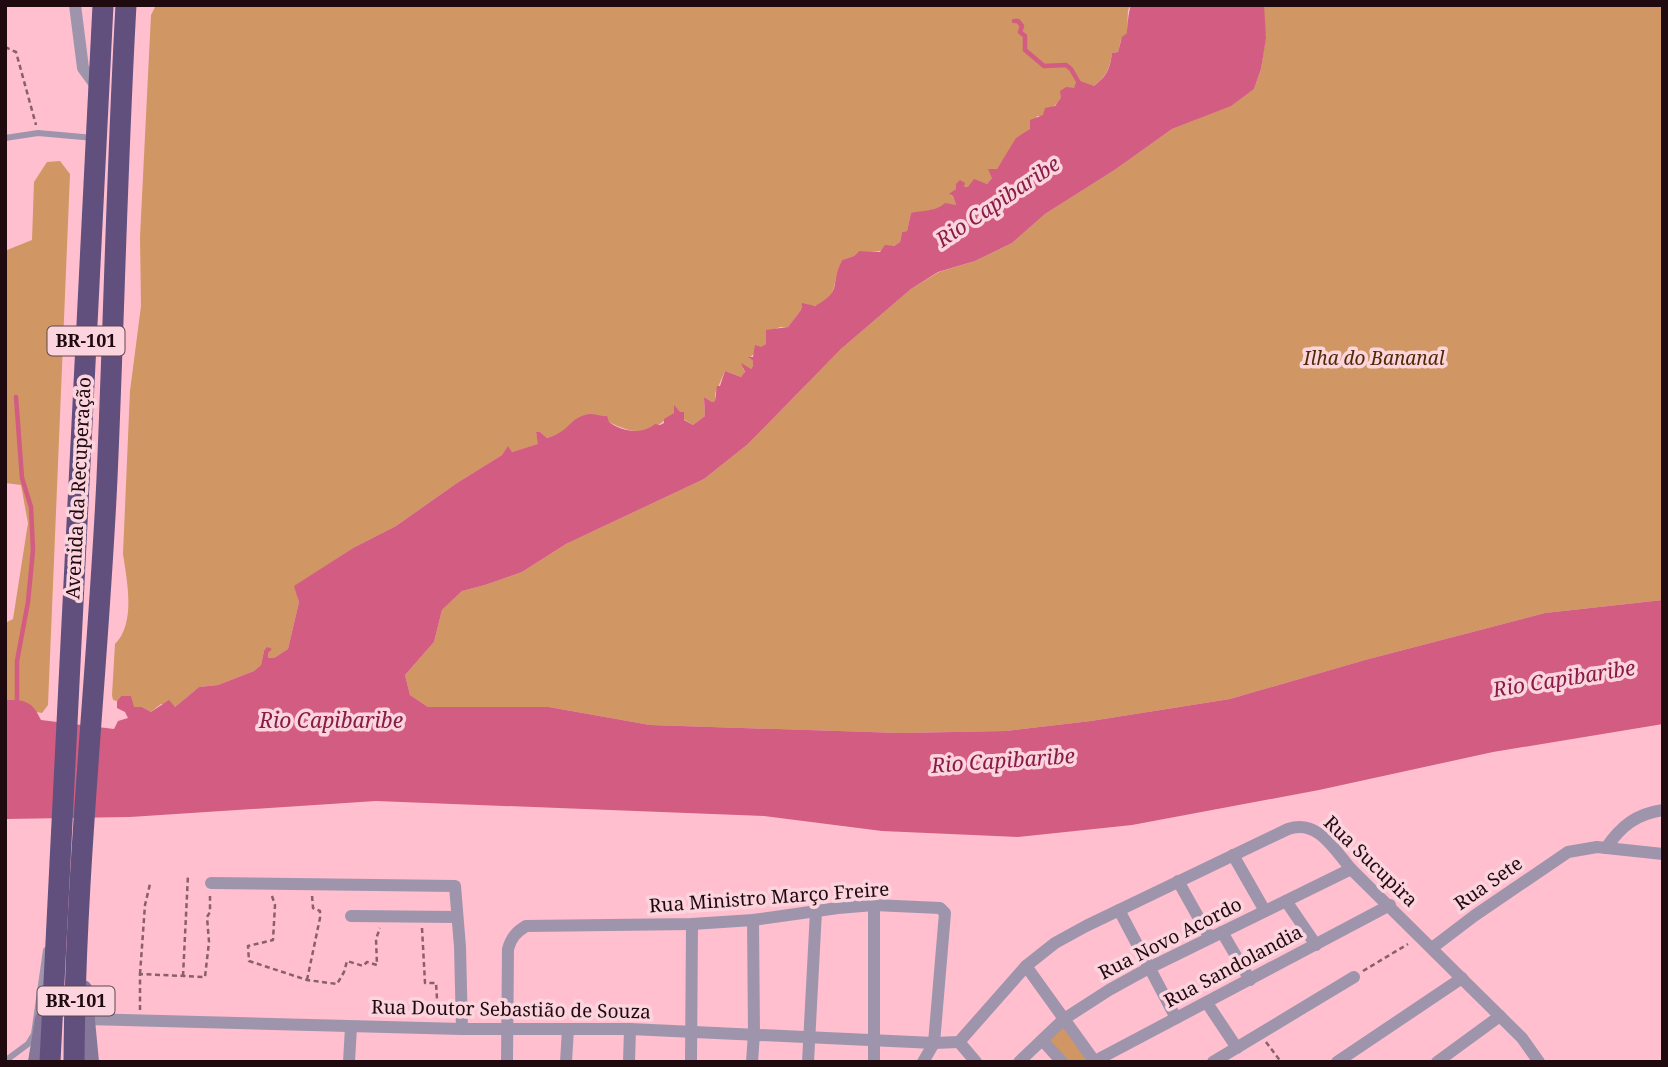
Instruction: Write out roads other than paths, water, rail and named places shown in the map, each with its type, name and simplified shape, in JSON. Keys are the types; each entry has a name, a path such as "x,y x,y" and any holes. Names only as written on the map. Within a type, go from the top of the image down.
{"highway":[{"name":"Avenida da Recuperação","path":"57,904 103,5"},
{"name":"Avenida da Recuperação","path":"78,941 107,478 117,161 126,5"},
{"name":"BR-101","path":"50,1062 57,904"},
{"name":"BR-101","path":"74,1062 78,941"}],"main road":[{"path":"78,941 90,1062"},
{"path":"37,1062 54,950"}],"street":[{"path":"75,5 83,68 99,90"},
{"path":"1606,848 1623,825 1650,812 1663,810"},
{"name":"Rua Sucupira","path":"959,1042 1026,966 1055,943 1287,829 1305,826 1314,829 1326,840 1351,869 1522,1038 1539,1062"},
{"path":"1606,848 1663,854"},
{"name":"Rua Sete","path":"1432,948 1568,852 1606,848"},
{"path":"1233,855 1265,911"},
{"name":"Rua Novo Acordo","path":"1019,1062 1064,1019 1109,990 1351,869"},
{"path":"1178,881 1210,938"},
{"path":"211,890 454,887 462,1029"},
{"path":"1286,901 1316,945"},
{"path":"874,905 874,1062"},
{"name":"Rua Ministro Março Freire","path":"509,1029 510,940 518,931 535,924 692,924 753,920 874,905 940,908 944,913 934,1043"},
{"name":"Rua Sandolandia","path":"1095,1061 1390,905"},
{"path":"1119,910 1176,1018"},
{"path":"808,1062 816,911"},
{"path":"351,916 457,917"},
{"path":"752,1062 753,920"},
{"path":"691,1062 692,924"},
{"path":"1222,932 1250,980"},
{"path":"1026,966 1095,1061"},
{"path":"1213,1062 1354,977"},
{"path":"1337,1062 1462,978"},
{"path":"1207,1003 1237,1048"},
{"path":"1437,1062 1500,1016"},
{"name":"Rua Doutor Sebastião de Souza","path":"86,1019 439,1029 630,1029 959,1042"},
{"path":"349,1062 351,1027"},
{"path":"507,1062 509,1029"},
{"path":"566,1062 568,1029"},
{"path":"629,1062 630,1029"},
{"path":"1042,1041 1062,1062"},
{"path":"959,1042 976,1062"},
{"path":"923,1062 934,1043"}],"lane":[{"path":"5,138 38,133 96,138"},
{"path":"5,1061 28,1044 34,1034 42,968 57,904"}],"water":[{"name":"Rio Capibaribe","path":"1131,5 1264,5 1266,38 1261,69 1254,89 1231,106 1172,129 1045,214 1012,243 975,261 938,272 911,289 841,349 748,444 704,479 566,544 522,572 462,591 442,610 434,642 405,675 410,695 428,707 549,707 650,725 900,733 1006,731 1091,721 1230,699 1545,613 1663,600 1663,724 1493,752 1319,790 1132,825 1018,837 882,831 764,816 376,801 130,817 5,819 5,700 28,703 41,720 114,729 118,721 128,718 125,712 117,708 117,701 121,696 131,696 134,707 142,707 151,712 169,700 175,707 199,687 218,685 254,671 261,665 267,647 272,649 268,658 274,658 288,649 299,602 294,586 353,548 396,526 502,455 508,446 512,452 538,444 536,432 547,438 560,433 579,417 588,414 607,416 609,422 614,425 638,431 664,423 664,419 674,413 674,405 680,412 684,412 684,420 693,425 705,416 704,397 715,401 717,386 720,386 725,371 741,377 745,372 741,363 751,369 753,361 748,357 753,357 755,345 761,347 766,344 766,330 788,327 801,310 802,303 815,306 830,296 842,260 859,251 880,252 885,245 894,246 900,242 902,232 907,231 911,213 933,209 945,203 956,205 953,196 949,194 956,189 960,180 965,183 964,187 968,187 974,179 987,184 992,178 988,169 997,169 1016,138 1030,129 1030,120 1043,115 1045,108 1055,106 1061,98 1060,91 1066,87 1074,88 1077,80 1094,86 1107,72 1112,53 1118,52 1122,37 1127,33"}],"waterway":[{"path":"1014,21 1018,21 1022,26 1020,32 1025,36 1025,50 1044,66 1066,65 1079,83"},
{"path":"16,397 22,478 31,507 33,550 28,602 17,661 17,705"}],"park label":[{"name":"Ilha do Bananal","path":"1374,358"}]}
